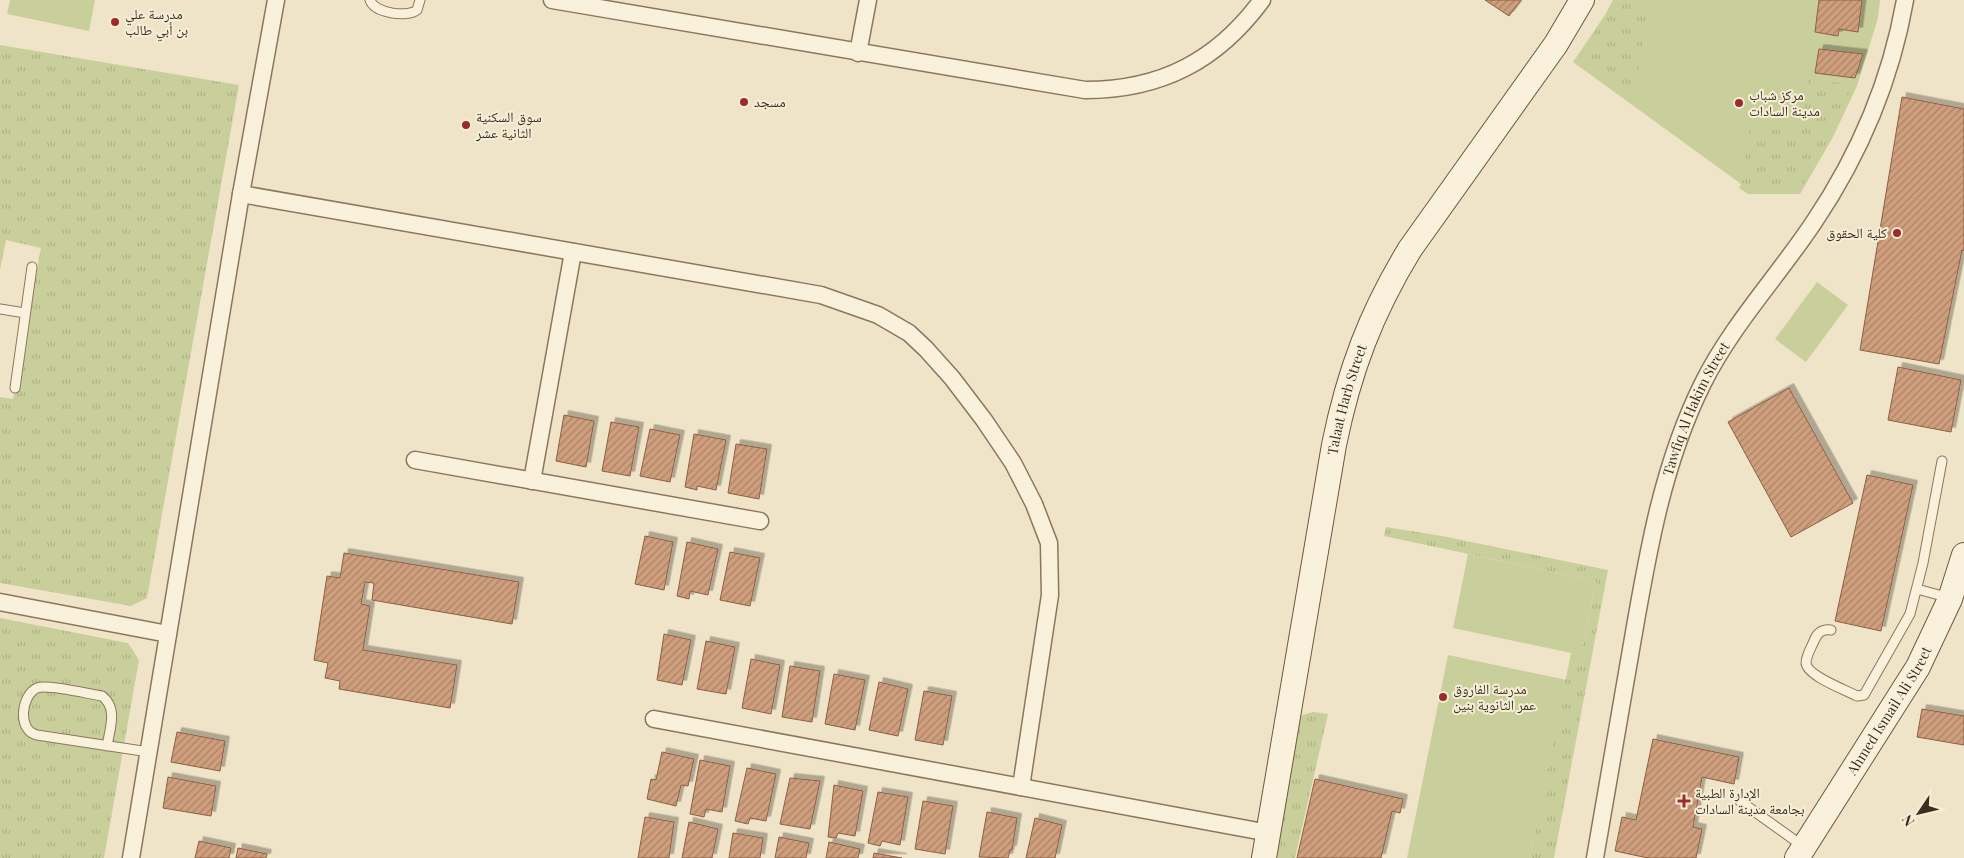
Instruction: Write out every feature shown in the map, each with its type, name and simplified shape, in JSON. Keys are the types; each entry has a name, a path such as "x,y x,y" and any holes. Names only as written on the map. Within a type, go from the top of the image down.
{"street":[{"path":"131,858 276,0"},
{"path":"858,53 868,0"},
{"path":"558,1 1064,88 1085,90 1125,88 1164,78 1203,59 1238,30 1262,0"},
{"name":"Talaat Harb Street","path":"1264,858 1336,437 1350,378 1361,345 1384,296 1410,248 1556,44 1582,0"},
{"name":"Tawfiq Al Hakim Street","path":"1595,858 1650,539 1671,460 1691,410 1718,357 1814,223 1856,153 1888,68 1905,0"},
{"path":"242,194 821,295 878,315 909,333 952,378 984,420 1012,463 1034,504 1049,543 1050,596 1021,788"},
{"path":"532,481 573,252"},
{"path":"414,460 760,521"},
{"name":"Ahmed Ismail Ali Street","path":"1800,853 1913,676 1935,634 1950,598 1964,555"},
{"path":"0,602 168,634"},
{"path":"654,719 1269,833"}],"lane":[{"path":"370,0 371,4 379,10 407,15 417,10 420,0"},
{"path":"15,388 32,267"},
{"path":"0,309 25,313"},
{"path":"1832,630 1822,631 1815,638 1806,660 1807,667 1812,674 1857,696 1864,695 1910,614 1923,563 1942,461"},
{"path":"1917,589 1950,598"},
{"path":"107,746 112,711 108,702 102,696 47,687 37,688 29,694 23,719 30,732 107,746 149,752"},
{"path":"1740,801 1800,853"}],"green space":[{"path":"10,0 95,0 89,31 7,14"},
{"name":"مركز شباب مدينة السادات","path":"1613,0 1880,0 1878,18 1857,86 1833,137 1800,194 1748,194 1739,188 1741,184 1573,62"},
{"path":"1615,0 1649,0 1633,104 1576,61"},
{"path":"0,45 239,85 147,598 131,606 0,583 0,397 13,399 41,248 6,240 0,270"},
{"path":"1809,78 1853,85 1826,143 1799,192 1753,190 1742,182 1750,127 1801,133"},
{"path":"1817,282 1848,305 1806,362 1775,339"},
{"path":"1386,527 1442,536 1608,570 1554,858 1530,858 1571,653 1581,654 1596,581 1384,536"},
{"path":"1468,554 1596,581 1581,655 1453,628"},
{"path":"0,618 128,643 139,660 104,858 0,858"},
{"path":"1448,655 1567,680 1530,858 1407,858"},
{"path":"1313,712 1328,714 1295,858 1275,858 1299,716"}],"building":[{"path":"1485,0 1521,0 1509,16"},
{"path":"1819,0 1862,0 1858,32 1839,29 1838,36 1815,32"},
{"path":"1819,49 1863,54 1855,78 1815,73"},
{"path":"1902,97 1964,109 1964,251 1962,250 1939,364 1860,350"},
{"path":"1898,367 1961,380 1951,432 1888,420"},
{"path":"1789,388 1853,503 1791,537 1728,422"},
{"path":"564,415 594,421 586,467 556,461"},
{"path":"611,422 639,427 630,476 602,471"},
{"path":"650,429 680,435 670,482 640,476"},
{"path":"694,434 726,440 716,490 697,486 697,490 685,487"},
{"path":"736,444 767,449 759,499 728,493"},
{"path":"1867,475 1913,485 1881,631 1835,621"},
{"path":"645,536 673,542 664,590 635,584"},
{"path":"687,542 718,549 708,595 690,591 689,599 677,596"},
{"path":"730,552 760,558 750,606 720,600"},
{"path":"344,553 519,582 512,624 372,600 374,583 365,582 361,604 370,606 363,650 457,665 450,708 339,689 340,681 325,678 328,663 314,660 327,576 340,578"},
{"path":"664,634 691,640 682,685 657,680"},
{"path":"706,641 735,647 726,694 697,689"},
{"path":"751,659 780,665 771,714 742,708"},
{"path":"790,666 820,671 812,722 782,717"},
{"path":"834,674 865,680 855,730 825,724"},
{"path":"879,682 908,689 898,736 869,730"},
{"path":"924,691 952,696 943,745 915,740"},
{"path":"1922,709 1964,716 1964,745 1917,737"},
{"path":"177,732 225,741 220,771 171,762"},
{"path":"1653,739 1739,757 1734,784 1702,777 1693,827 1702,829 1696,858 1648,858 1615,851 1622,817 1636,820"},
{"path":"662,752 694,759 688,786 681,785 676,806 647,799 651,779 656,780"},
{"path":"700,760 730,766 722,812 706,809 704,817 690,814"},
{"path":"747,768 776,774 766,821 750,818 748,824 735,821"},
{"path":"168,777 216,786 211,816 163,808"},
{"path":"790,778 820,781 810,829 780,824"},
{"path":"1315,779 1403,799 1400,813 1392,811 1381,858 1297,858"},
{"path":"834,785 863,791 855,836 838,833 836,838 828,837"},
{"path":"878,792 908,797 900,845 882,841 880,846 868,843"},
{"path":"923,801 953,806 945,854 915,849"},
{"path":"987,812 1017,818 1012,850 1010,850 1008,858 979,857"},
{"path":"645,817 674,822 669,858 638,858"},
{"path":"1035,818 1062,825 1055,858 1026,858"},
{"path":"689,822 718,829 712,858 682,858"},
{"path":"733,833 763,838 760,858 729,858"},
{"path":"779,837 809,843 806,858 775,858"},
{"path":"199,841 231,848 229,858 195,858"},
{"path":"829,842 860,849 858,858 826,858"},
{"path":"238,848 267,854 266,858 236,858"},
{"path":"874,853 902,858 873,858"}],"place":[{"name":"مدرسة علي بن أبي طالب","path":"115,22"},
{"name":"مسجد","path":"744,102"},
{"name":"مركز شباب مدينة السادات","path":"1739,103"},
{"name":"سوق السكنية الثانية عشر","path":"466,125"},
{"name":"كلية الحقوق","path":"1897,233"},
{"name":"مدرسة الفاروق عمر الثانوية بنين","path":"1443,697"},
{"name":"الإدارة الطبية بجامعة مدينة السادات","path":"1684,801"}]}
